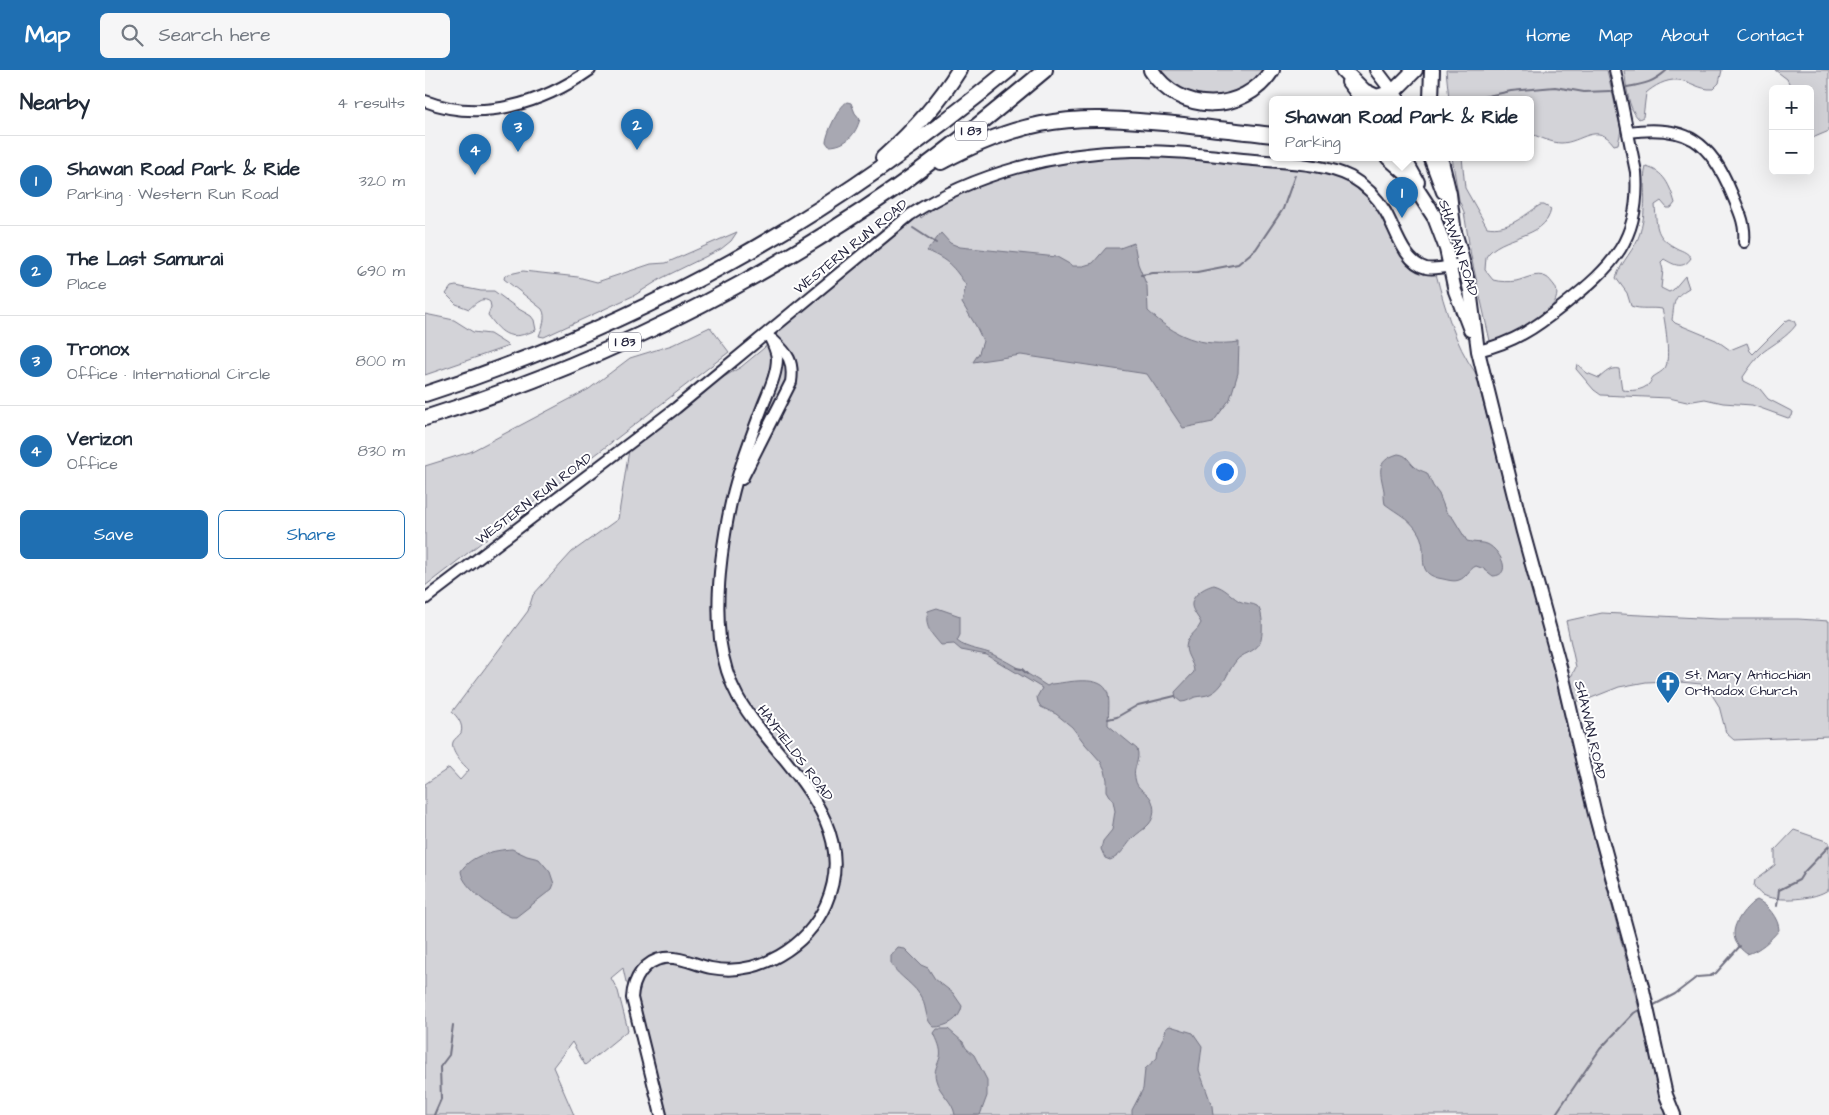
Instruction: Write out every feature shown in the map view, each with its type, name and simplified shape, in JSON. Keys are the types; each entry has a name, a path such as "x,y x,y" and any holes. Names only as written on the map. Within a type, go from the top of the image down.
{"highway":[{"path":"849,191 850,184 885,156 933,108 959,70"},
{"name":"I 83","path":"425,394 545,351 651,304 755,250 849,191 931,132 1009,70"},
{"name":"I 83","path":"425,418 461,407 552,373 671,320 774,265 813,242 895,188 968,134 1045,70"},
{"path":"1151,70 1176,95 1193,102 1211,104 1231,101 1247,95 1262,83 1272,70"},
{"path":"1343,70 1364,91 1371,95 1381,96 1395,95 1415,70"},
{"path":"1431,96 1432,70"},
{"path":"895,188 967,148 988,139 1056,121 1110,118 1269,135"},
{"path":"1392,161 1406,173 1434,216"},
{"path":"1441,161 1449,194 1453,226"}],"main road":[{"path":"1338,70 1359,96"},
{"path":"1376,70 1395,95"},
{"name":"SHAWAN ROAD","path":"1406,161 1434,216 1463,290 1471,304"},
{"name":"SHAWAN ROAD","path":"1431,161 1459,245 1478,351 1525,539 1562,674 1595,814 1643,990 1667,1095 1674,1115"},
{"name":"SHAWAN ROAD","path":"1453,226 1456,249 1453,266 1455,291 1478,351"}],"street":[{"path":"425,101 463,111 505,107 542,97 565,87 590,70"},
{"path":"1478,351 1506,343 1533,329 1596,280 1622,247 1637,200 1636,172 1615,70"},
{"path":"1628,132 1661,129 1674,131 1704,148 1712,156 1725,176 1744,225 1744,242"},
{"name":"WESTERN RUN ROAD","path":"425,599 677,408 910,215 931,202 973,184 1021,167 1054,159 1108,152 1169,152 1301,165 1339,172 1362,184 1378,201 1413,261 1427,268 1453,266"},
{"name":"HAYFIELDS ROAD","path":"733,495 791,382 792,365 789,358 768,334"},
{"name":"HAYFIELDS ROAD","path":"661,1115 632,998 632,989 640,973 654,961 664,958 676,958 712,968 729,970 749,968 766,962 785,953 798,943 819,917 827,902 832,885 834,867 832,837 821,809 739,699 728,677 720,638 719,596 724,541 733,495 776,368 776,350 768,334"}],"shaded area":[{"path":"1156,70 1264,70 1254,83 1241,92 1215,100 1181,94"},
{"path":"1446,70 1607,70 1621,130 1618,144 1614,145 1608,138 1595,134 1561,143 1534,135 1534,96 1449,96"},
{"path":"1624,70 1722,70 1719,83 1713,89 1703,88 1678,80 1656,86 1646,93 1643,117 1639,119 1630,103"},
{"path":"1775,70 1829,70 1829,131 1814,137 1814,85 1790,85 1787,79"},
{"path":"847,102 851,103 860,119 856,130 840,144 829,146 826,142 831,126 840,109"},
{"path":"1109,155 1170,156 1302,169 1346,179 1368,195 1383,218 1401,255 1410,265 1421,271 1436,274 1456,338 1475,372 1542,623 1591,827 1662,1096 1670,1115 665,1115 637,998 626,982 623,968 611,978 618,991 628,1030 585,1065 572,1042 553,1067 574,1115 425,1115 425,784 449,768 460,780 469,770 453,750 453,742 461,733 462,727 452,712 528,611 533,595 572,552 618,519 629,450 710,385 741,367 764,348 779,330 918,214 921,218 941,203 963,191 1010,174"},
{"path":"1453,161 1462,161 1465,188 1487,227 1495,228 1509,225 1540,205 1551,209 1547,219 1541,226 1532,232 1501,244 1486,257 1485,270 1493,280 1516,281 1542,276 1548,278 1554,285 1557,294 1554,304 1535,322 1523,330 1499,340 1490,341 1471,256 1464,212 1459,200"},
{"path":"1646,167 1662,176 1671,191 1675,203 1671,208 1667,208 1661,201 1655,205 1659,232 1670,245 1685,252 1691,258 1682,265 1664,259 1661,262 1663,270 1661,288 1669,292 1673,290 1685,276 1689,288 1675,301 1672,320 1716,340 1730,350 1747,343 1753,354 1786,321 1790,319 1794,321 1796,325 1785,336 1763,352 1743,377 1744,381 1760,389 1768,399 1793,412 1792,416 1788,418 1752,405 1723,403 1705,399 1687,402 1669,398 1601,395 1594,390 1576,369 1577,364 1587,373 1599,378 1610,370 1619,369 1622,390 1633,390 1640,389 1650,383 1653,377 1664,369 1667,364 1667,339 1662,309 1631,306 1627,293 1616,278 1621,266 1635,245 1641,230 1644,213 1644,178"},
{"path":"737,232 731,241 721,249 662,278 635,295 544,337 539,336 544,319 542,309 504,279 505,275 523,271 578,277 597,282 651,264 666,263"},
{"path":"941,233 950,243 960,247 1057,257 1073,266 1093,263 1106,248 1120,248 1134,243 1138,264 1147,286 1148,311 1169,328 1189,338 1212,343 1239,342 1238,373 1230,399 1213,422 1183,428 1147,374 1021,355 973,362 979,353 983,341 962,303 966,285 949,264 927,251"},
{"path":"456,286 481,291 494,291 531,316 536,330 514,336 503,332 488,315 491,307 490,302 487,300 482,300 469,309 456,304 446,294 451,287"},
{"path":"425,314 454,320 473,332 490,334 509,346 425,375"},
{"path":"710,327 729,352 425,586 425,466 470,452 589,389 630,358 672,345"},
{"path":"1398,454 1408,459 1416,468 1427,473 1439,494 1446,512 1453,518 1467,541 1487,544 1496,551 1500,556 1503,567 1503,571 1499,575 1493,576 1476,566 1457,581 1443,579 1428,573 1425,568 1422,542 1416,529 1385,504 1381,474 1382,464 1385,460"},
{"path":"1214,585 1239,601 1257,606 1262,618 1261,640 1255,649 1241,656 1236,661 1219,688 1208,695 1181,702 1176,698 1175,692 1194,672 1186,650 1187,642 1201,623 1192,606 1192,602 1199,592"},
{"path":"937,608 960,616 960,635 957,641 994,655 1047,686 1074,681 1092,681 1099,683 1105,688 1109,698 1108,725 1137,749 1138,757 1134,774 1136,782 1151,799 1154,809 1149,824 1117,856 1110,860 1105,858 1101,849 1103,841 1112,830 1115,811 1113,801 1107,791 1105,770 1101,762 1072,727 1056,714 1041,707 1037,697 1042,688 987,655 961,650 954,644 941,645 931,633 927,621 928,611"},
{"path":"1602,613 1718,619 1829,621 1829,736 1734,740 1726,733 1719,706 1709,690 1701,684 1669,681 1646,682 1619,687 1586,700 1578,701 1570,684 1570,679 1576,667 1566,621"},
{"path":"1794,830 1829,842 1829,889 1815,896 1796,899 1777,899 1762,895 1754,886 1755,880 1775,865 1775,850"},
{"path":"512,849 539,859 550,872 554,884 552,889 516,917 505,914 481,898 467,885 461,871 471,861 483,854"},
{"path":"1757,900 1772,912 1779,930 1765,945 1747,954 1737,943 1734,933 1735,927 1745,910"},
{"path":"898,948 905,949 921,965 928,968 935,979 953,993 962,1006 961,1011 952,1022 939,1027 934,1027 931,1024 919,994 891,964 891,956"},
{"path":"1170,1026 1193,1033 1202,1046 1199,1070 1212,1106 1213,1115 1132,1115 1132,1110 1143,1089 1145,1069 1157,1058 1158,1048 1166,1028"},
{"path":"937,1029 948,1029 963,1042 966,1048 974,1055 987,1080 987,1096 980,1115 955,1115 952,1105 938,1085 935,1073 940,1051 934,1033"}],"waterway":[{"path":"1627,87 1649,82 1667,70"},
{"path":"1488,96 1511,91 1555,87 1584,92 1610,91"},
{"path":"1141,275 1197,272 1238,264 1256,249 1283,209 1295,175"},
{"path":"913,228 936,243"},
{"path":"1016,668 1022,669 1027,674"},
{"path":"1108,719 1117,717 1138,705 1175,696"},
{"path":"1777,906 1779,890 1799,880 1804,872 1829,846"},
{"path":"1654,1005 1675,994 1697,977 1710,976 1716,973 1740,946"},
{"path":"1555,1115 1600,1049 1634,1013 1642,1008"},
{"path":"434,1115 441,1099 440,1067 449,1055 453,1025"}],"place":[{"name":"The Last Samurai","path":"637,150"},
{"name":"Tronox","path":"518,152"},
{"name":"Verizon","path":"475,175"},
{"name":"Shawan Road Park & Ride","path":"1402,218"},
{"name":"St. Mary Antiochian Orthodox Church","path":"1668,704"}]}
